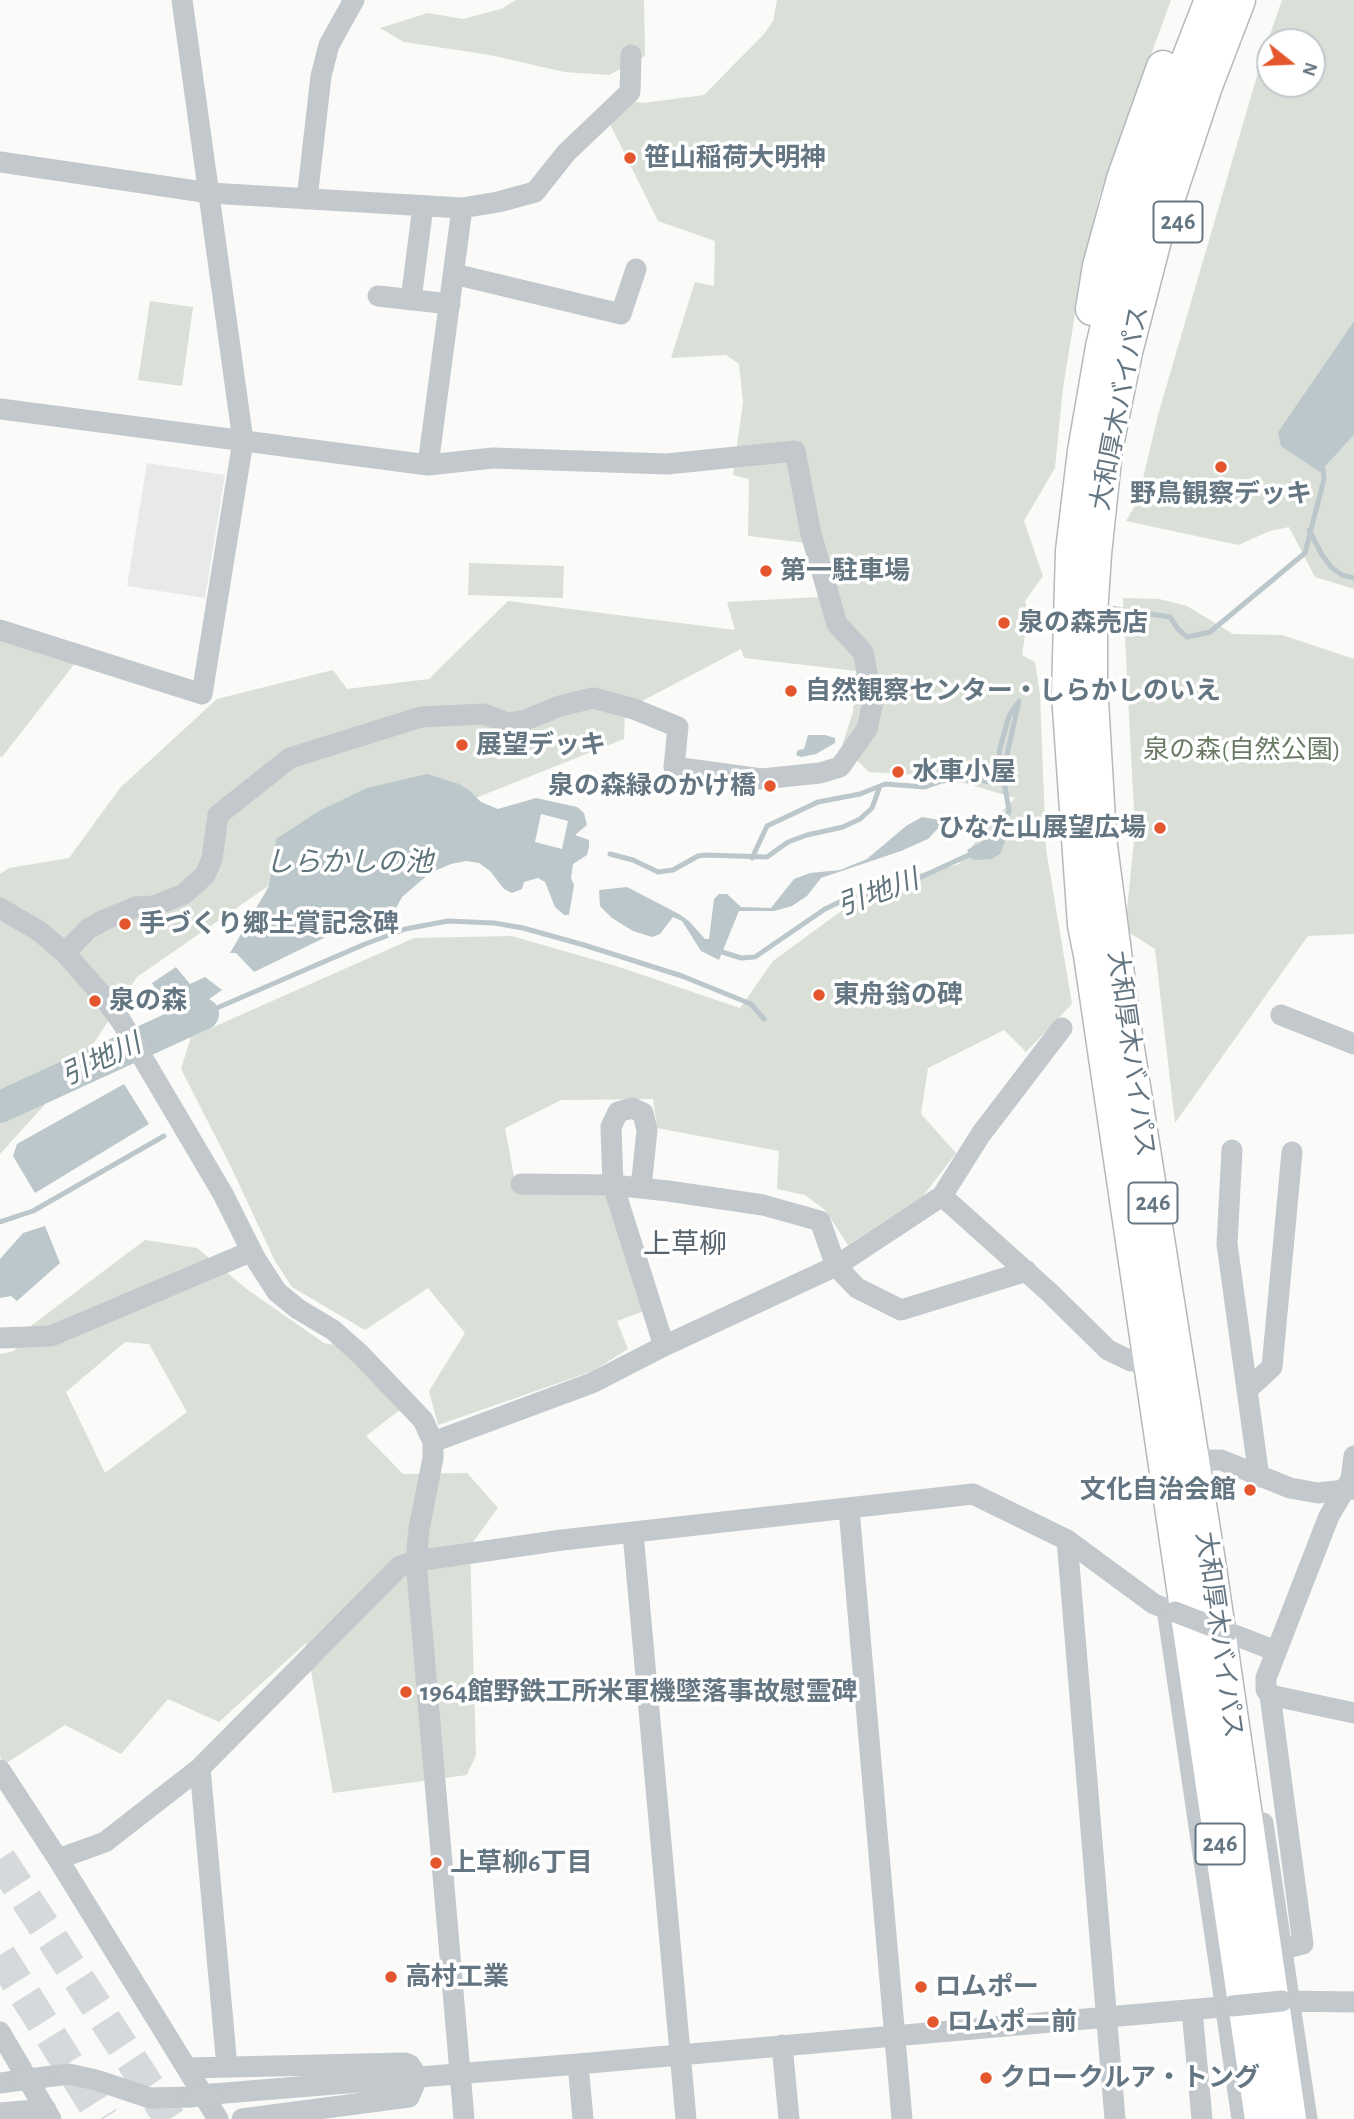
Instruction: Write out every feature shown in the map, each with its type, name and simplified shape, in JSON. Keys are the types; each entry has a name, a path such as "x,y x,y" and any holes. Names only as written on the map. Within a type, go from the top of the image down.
{"highway":[{"name":"246","path":"1096,451 1085,349 1099,266 1123,179 1189,0"},
{"name":"大和厚木バイパス","path":"1211,0 1173,141 1156,236 1126,352 1096,451 1068,694 1089,838 1126,1036 1212,1582 1290,2119"},
{"name":"大和厚木バイパス","path":"1173,141 1239,0"},
{"name":"246","path":"1096,451 1144,342 1188,190 1258,0"},
{"name":"大和厚木バイパス","path":"1089,838 1084,925 1261,2119"},
{"name":"246","path":"1090,955 1097,1108 1131,1361 1171,1611"},
{"name":"246","path":"1126,1036 1158,1151 1208,1460 1230,1633"}],"street":[{"path":"0,630 202,694 243,441 183,0"},
{"path":"307,199 321,76 329,45 354,0"},
{"path":"0,162 210,193 461,208 499,202 535,192 566,153 630,92 631,55"},
{"path":"411,300 423,206"},
{"path":"428,465 461,208"},
{"path":"454,274 621,314 636,269"},
{"path":"378,296 450,304"},
{"path":"0,409 428,465 493,458 667,464 795,451 811,534 837,624 863,652 873,701 867,729 840,766 820,773 762,779 674,767 678,727 634,709 593,698 560,706 523,721 507,723 484,714 421,717 290,758 218,815 212,859 205,875 184,894 154,906 136,907 88,929 65,953"},
{"path":"0,908 39,931 65,953 102,995 127,1032 223,1194 252,1251 277,1292 298,1309 333,1330 359,1353 423,1420 433,1442 433,1458 419,1529 416,1561 464,2119"},
{"path":"1281,1015 1354,1044"},
{"path":"433,1442 592,1383 664,1346 836,1266 942,1196 981,1134 1062,1028"},
{"path":"641,1188 647,1130 643,1113 632,1108 618,1112 611,1127 613,1185 664,1346"},
{"path":"1232,1150 1227,1244 1259,1477"},
{"path":"1248,1389 1272,1367 1292,1152"},
{"path":"521,1184 641,1188 763,1205 820,1221 836,1266 857,1288 901,1310 1027,1271"},
{"path":"942,1196 1027,1271 1108,1350 1131,1361"},
{"path":"0,1338 51,1336 252,1251"},
{"path":"1282,1949 1303,1944 1266,1678 1329,1516 1349,1490 1354,1456"},
{"path":"1208,1460 1221,1460 1290,1488 1318,1493 1349,1490"},
{"path":"58,1859 105,1842 200,1768 400,1566 416,1561 562,1540 973,1494 1067,1540 1154,1604 1276,1651"},
{"path":"849,1509 902,2119"},
{"path":"633,1533 686,2119"},
{"path":"1067,1540 1115,2119"},
{"path":"1171,1611 1242,2119"},
{"path":"1230,1633 1282,1949 1286,2001 1307,2119"},
{"path":"1270,1695 1354,1713"},
{"path":"200,1768 228,2067"},
{"path":"0,1770 218,2119"},
{"path":"11,2082 69,2074 150,2098 190,2096 680,2056 1286,2001 1354,2001"},
{"path":"1192,2010 1202,2119"},
{"path":"0,2113 37,2114 3,2044"},
{"path":"782,2045 789,2119"},
{"path":"188,2068 405,2063 410,2065 418,2077"},
{"path":"578,2064 583,2119"},
{"path":"243,2119 341,2112 409,2097 418,2077"}],"shaded area":[{"path":"147,463 225,475 205,598 127,586"}],"green space":[{"path":"516,0 644,0 645,56 609,75 564,72 490,55 404,42 380,28 428,13 463,19 501,9"},
{"path":"777,0 1171,0 1099,197 1075,314 1063,388 1055,468 1024,521 1043,576 1025,601 1028,614 1022,655 1035,662 1040,695 1046,849 1072,1004 1026,1052 1004,1030 928,1068 921,1114 956,1153 923,1196 848,1245 825,1210 805,1195 777,1189 779,1151 657,1128 653,1099 561,1100 505,1128 517,1193 604,1189 647,1310 617,1321 628,1349 593,1371 438,1425 429,1391 465,1333 428,1288 365,1330 292,1287 275,1261 181,1069 191,1037 414,938 512,936 616,966 740,1008 773,961 878,884 959,864 987,826 1015,798 941,776 869,772 842,746 853,712 856,671 744,658 741,649 625,710 624,739 287,873 137,977 77,1069 0,1154 0,874 9,868 69,858 120,788 217,699 333,670 347,689 429,679 508,601 735,630 727,602 818,597 807,543 748,536 749,479 733,475 743,402 739,364 726,355 671,358 695,282 714,286 715,241 658,221 610,124 611,97 643,103 704,95 764,34 773,21"},
{"path":"1282,0 1354,0 1354,321 1278,432 1320,472 1354,435 1354,589 1315,577 1289,527 1270,531 1238,545 1126,521 1138,500 1158,415 1256,79 1256,98 1326,98 1326,28 1272,28"},
{"path":"150,301 193,307 182,386 138,380"},
{"path":"469,563 564,566 563,598 468,595"},
{"name":"泉の森(自然公園)","path":"1123,598 1159,599 1187,606 1233,634 1282,635 1354,659 1354,934 1308,936 1175,1123 1155,949 1125,930 1135,831"},
{"path":"0,638 76,662 2,757 0,756"},
{"path":"145,1240 197,1248 248,1290 324,1343 340,1346 401,1409 366,1436 403,1474 467,1473 498,1508 470,1546 476,1755 467,1775 333,1793 306,1643 219,1722 168,1699 121,1754 65,1725 5,1764 0,1756 0,1354 14,1351 32,1325","holes":["125,1342 149,1344 187,1412 105,1473 66,1392"]}],"water":[{"path":"1354,321 1354,435 1320,472 1281,446 1278,432"},
{"path":"808,735 825,735 835,738 835,743 816,754 801,757 796,755 798,750 804,749"},
{"name":"しらかしの池","path":"427,774 459,784 481,802 498,809 536,798 577,807 584,813 587,825 575,835 589,840 589,846 587,855 573,864 571,878 574,885 569,915 564,915 555,907 545,882 538,878 524,882 522,889 512,893 504,889 490,871 479,863 466,861 430,873 402,897 395,910 324,938 254,972 236,953 230,953 269,886 276,839 319,811 367,788"},
{"path":"922,817 945,821 928,839 821,878 807,896 792,906 774,911 739,911 719,960 701,951 682,921 673,917 660,934 652,937 633,931 612,918 600,906 599,890 627,887 679,914 705,939 709,939 714,899 719,894 727,894 741,907 771,908 794,879 810,873 840,870 867,859 906,826"},
{"path":"995,834 1001,836 1005,842 1000,854 992,859 971,858 967,850"},
{"path":"176,967 190,984 205,977 222,990 175,1023 152,983"},
{"path":"124,1084 149,1124 35,1193 13,1156 17,1144"},
{"path":"45,1226 60,1263 17,1301 11,1296 0,1298 0,1259 23,1233"}],"pier":[{"path":"541,814 568,821 562,849 535,842"}],"waterway":[{"name":"引地川","path":"1103,612 1110,608 1170,617 1187,637 1210,632 1305,553 1324,479 1323,469 1319,466"},
{"path":"1309,530 1332,568 1342,575 1354,578"},
{"name":"引地川","path":"997,840 1001,836 1009,810 1005,787 1008,750 1019,701"},
{"path":"752,858 767,826 818,802 860,794 885,784 925,787 942,781 974,779 996,783 1000,748 1009,716 1017,704"},
{"path":"610,854 633,860 658,872 673,870 705,855 767,857 788,842 843,827 860,819 872,808 880,786"},
{"name":"引地川","path":"716,950 741,958 755,957 825,909 848,898 908,883 973,853"},
{"path":"198,1002 203,1014 365,944 405,929 448,921 494,923 523,928 584,945 682,976 751,1004 764,1019"},
{"name":"引地川","path":"0,1107 203,1014"},
{"path":"0,1222 33,1211 164,1136"}],"tunnel":[{"path":"0,1859 170,2119"},
{"path":"0,1955 103,2119"}],"place":[{"name":"笹山稲荷大明神","path":"630,158"},
{"name":"野鳥観察デッキ","path":"1221,467"},
{"name":"第一駐車場","path":"766,571"},
{"name":"泉の森売店","path":"1004,623"},
{"name":"自然観察センター・しらかしのいえ","path":"791,691"},
{"name":"展望デッキ","path":"462,745"},
{"name":"水車小屋","path":"898,772"},
{"name":"泉の森緑のかけ橋","path":"770,786"},
{"name":"ひなた山展望広場","path":"1160,828"},
{"name":"手づくり郷土賞記念碑","path":"125,924"},
{"name":"東舟翁の碑","path":"819,995"},
{"name":"泉の森","path":"95,1001"},
{"name":"文化自治会館","path":"1250,1490"},
{"name":"1964館野鉄工所米軍機墜落事故慰霊碑","path":"406,1692"},
{"name":"上草柳6丁目","path":"436,1863"},
{"name":"高村工業","path":"391,1977"},
{"name":"ロムポー","path":"921,1987"},
{"name":"ロムポー前","path":"933,2022"},
{"name":"クロークルア・トング","path":"986,2078"}],"district":[{"name":"上草柳","path":"685,1245"}]}
